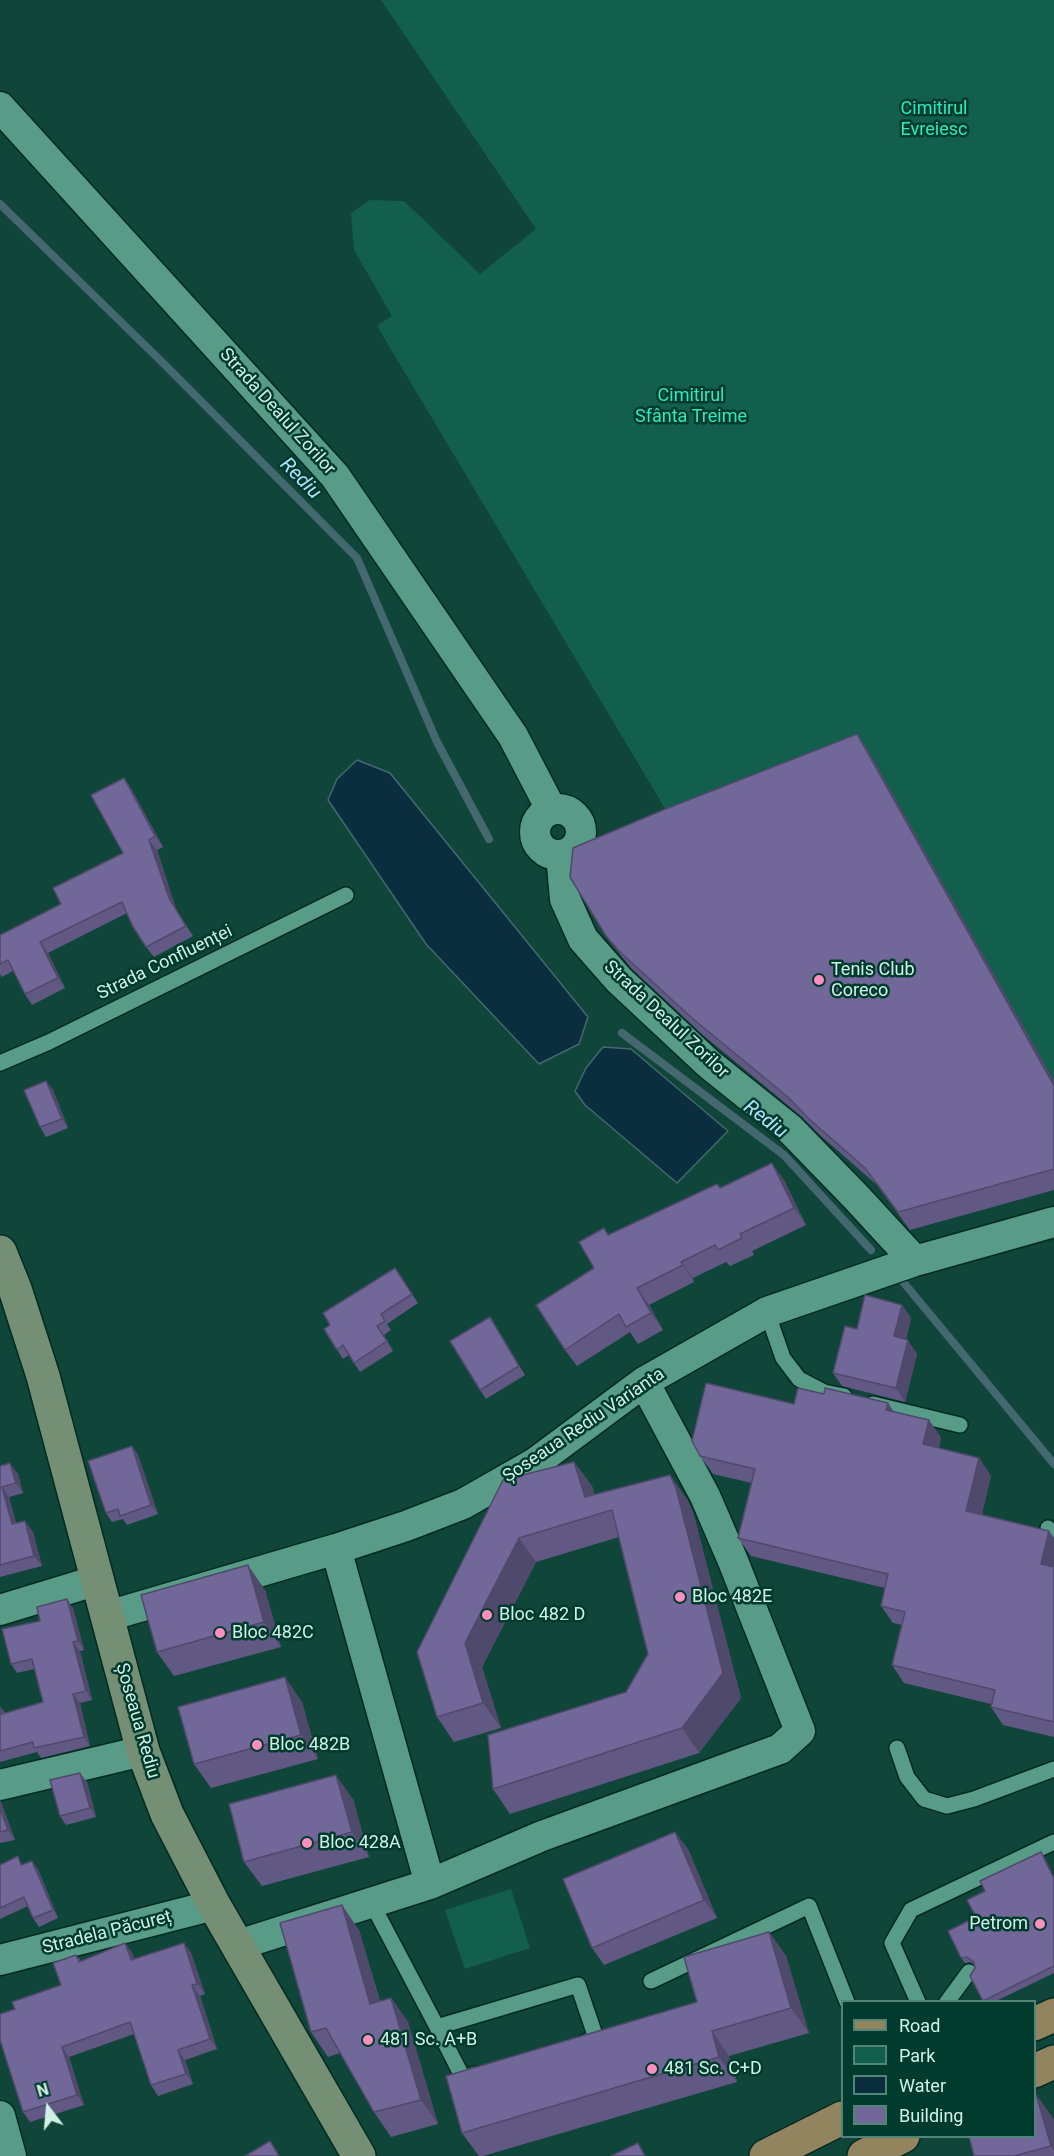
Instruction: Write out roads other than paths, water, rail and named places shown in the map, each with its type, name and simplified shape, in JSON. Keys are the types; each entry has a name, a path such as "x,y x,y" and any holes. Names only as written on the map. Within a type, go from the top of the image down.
{"main road":[{"name":"Șoseaua Rediu","path":"0,1252 44,1376 143,1751 167,1814 214,1905 359,2156"},
{"path":"1036,2023 1054,2014"},
{"path":"1036,2071 1054,2062"},
{"path":"766,2156 841,2119"},
{"path":"864,2156 899,2138"}],"street":[{"name":"Strada Dealul Zorilor","path":"0,107 335,476 513,736 551,809 538,818 534,833 540,847 546,852 561,855 565,899 583,939 620,980 709,1064 790,1129 915,1261"},
{"name":"Șoseaua Rediu Varianta","path":"108,1616 336,1549 463,1504 535,1463 644,1382 767,1312 915,1261 1054,1222"},
{"path":"238,1945 430,1884 542,1836 780,1749 800,1731 705,1496 644,1382"},
{"path":"336,1549 430,1884"},
{"path":"0,1610 98,1580"},
{"path":"0,1785 143,1751"},
{"name":"Stradela Păcureț","path":"0,1960 214,1905"}],"lane":[{"name":"Strada Confluenței","path":"0,1063 346,895"},
{"path":"767,1312 783,1358 799,1379 824,1392 960,1425"},
{"path":"897,1748 907,1777 924,1798 947,1806 974,1799 1054,1770"},
{"path":"918,2000 891,1943 911,1910 1054,1842"},
{"path":"371,1902 463,2078 485,2071"},
{"path":"651,1981 809,1906 847,2000"},
{"path":"948,2000 969,1972"},
{"path":"437,2027 578,1984 596,2038 574,2045"}],"water":[{"path":"357,760 390,773 588,1017 579,1044 539,1064 426,944 328,800 337,779"},
{"path":"603,1047 631,1049 728,1131 677,1183 585,1105 575,1091 586,1068"}],"waterway":[{"name":"Rediu","path":"0,204 163,363 357,558 437,742 489,839"},
{"name":"Rediu","path":"622,1033 784,1155 871,1250"},
{"name":"Rediu","path":"904,1283 1054,1464"}],"place":[{"name":"Tenis Club Coreco","path":"819,980"},
{"name":"Bloc 482E","path":"680,1597"},
{"name":"Bloc 482 D","path":"487,1615"},
{"name":"Bloc 482C","path":"220,1633"},
{"name":"Bloc 482B","path":"257,1745"},
{"name":"Bloc 428A","path":"307,1843"},
{"name":"Petrom","path":"1040,1924"},
{"name":"481 Sc. A+B","path":"368,2040"},
{"name":"481 Sc. C+D","path":"652,2069"}],"park label":[{"name":"Cimitirul Evreiesc","path":"934,119"},
{"name":"Cimitirul Sfânta Treime","path":"691,406"}]}
